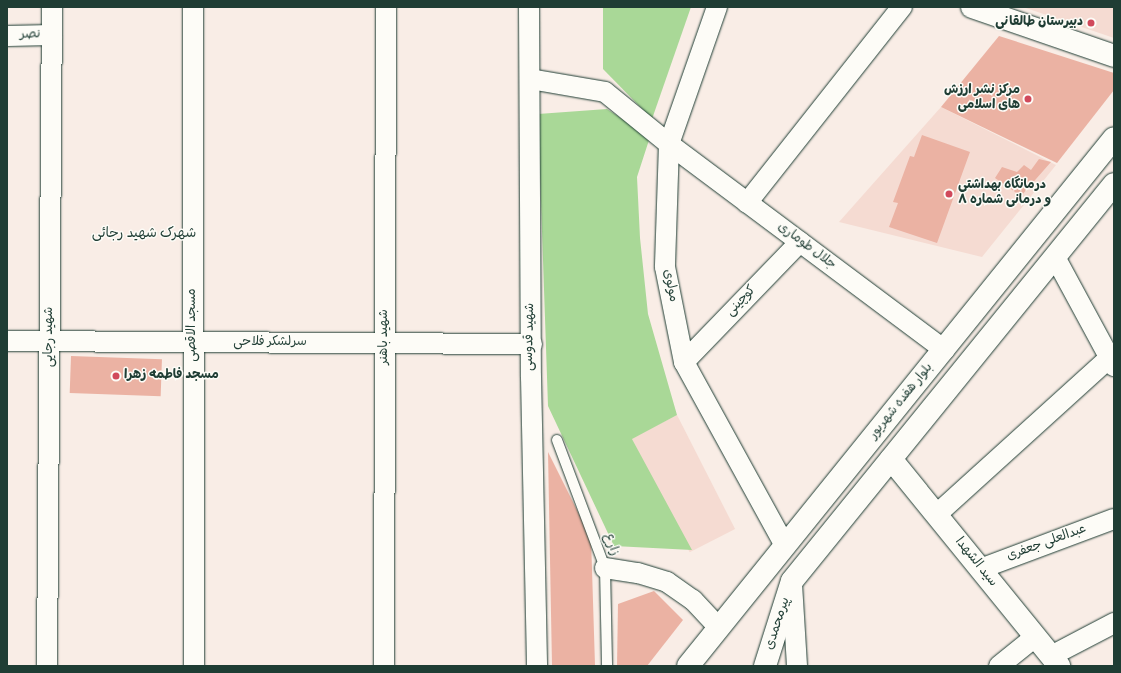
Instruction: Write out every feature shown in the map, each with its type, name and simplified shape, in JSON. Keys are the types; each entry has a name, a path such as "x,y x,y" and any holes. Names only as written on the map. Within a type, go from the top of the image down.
{"main road":[{"path":"972,7 1114,56"},
{"name":"بلوار هفده شهریور","path":"688,666 1114,138"},
{"path":"792,581 1114,185"},
{"name":"سید الشهدا","path":"891,459 1055,661"},
{"name":"پیرمحمدی","path":"765,666 792,581"}],"street":[{"name":"شهید رجایی","path":"47,666 52,7"},
{"name":"مسجد الاقصی","path":"193,7 194,666"},
{"name":"شهید باهنر","path":"384,666 386,7"},
{"name":"شهید قدوسی","path":"529,7 536,666"},
{"name":"مولوی","path":"717,7 668,144 665,267 684,362 785,546"},
{"path":"747,203 902,7"},
{"name":"نصر","path":"7,36 52,35"},
{"name":"جلال طوماری","path":"530,79 605,92 668,144 944,350"},
{"name":"کوچینی","path":"684,362 800,242"},
{"path":"936,515 1112,362 1055,257"},
{"name":"سرلشکر فلاحی","path":"7,341 532,344"},
{"name":"عبدالعلی جعفری","path":"980,569 1114,519"},
{"path":"605,568 638,573 667,582 693,600 719,628"},
{"path":"792,581 797,666"},
{"path":"1055,661 1114,624"},
{"path":"999,666 1035,637"}],"lane":[{"name":"زارع","path":"557,440 605,568 607,666"}],"shaded area":[{"name":"دبیرستان طالقانی","path":"1023,7 1114,7 1114,38"},
{"name":"درمانگاه بهداشتی و درمانی شماره ۸","path":"941,107 1056,165 982,257 839,222"},
{"path":"677,415 735,529 690,552 632,438"}],"green space":[{"path":"603,7 691,7 652,119 603,69"},
{"path":"607,109 650,137 637,177 640,238 648,314 677,415 632,439 692,550 614,546 548,406 538,114"}],"building":[{"name":"مرکز نشر ارزش های اسلامی","path":"999,36 1114,73 1114,90 1057,163 941,107"},
{"path":"922,135 970,152 937,243 889,227 898,203 893,202 910,156 914,157"},
{"path":"1039,159 1051,162 1021,196 995,178 1002,167 1017,172 1024,165 1031,170"},
{"name":"مسجد فاطمه زهرا","path":"71,356 162,359 161,396 70,393"},
{"path":"548,452 591,538 595,666 552,666"},
{"path":"654,591 683,620 647,666 617,666 618,604"}],"place":[{"name":"دبیرستان طالقانی","path":"1091,23"},
{"name":"مرکز نشر ارزش های اسلامی","path":"1028,99"},
{"name":"درمانگاه بهداشتی و درمانی شماره ۸","path":"949,194"},
{"name":"مسجد فاطمه زهرا","path":"116,376"}],"district":[{"name":"شهرک شهید رجائی","path":"144,234"}]}
